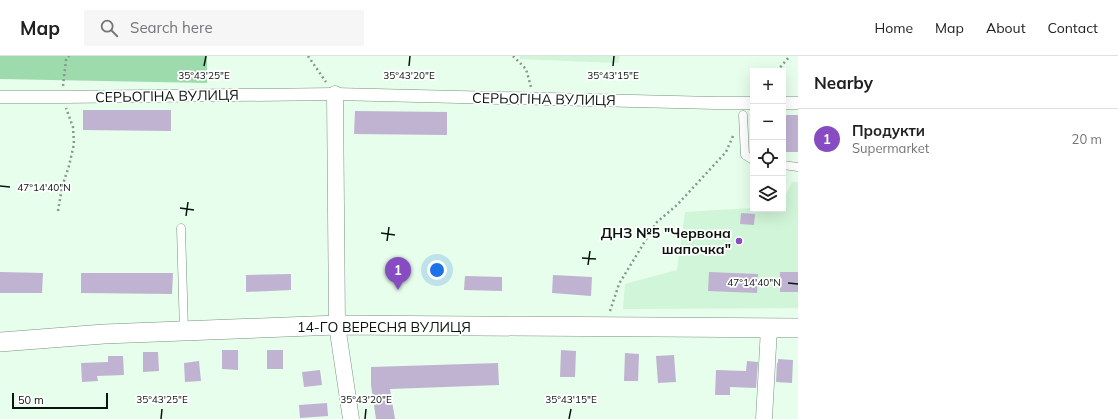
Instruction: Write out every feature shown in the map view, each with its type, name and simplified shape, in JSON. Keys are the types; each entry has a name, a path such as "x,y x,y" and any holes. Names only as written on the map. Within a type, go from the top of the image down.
{"street":[{"name":"СЕРЬОГІНА ВУЛИЦЯ","path":"0,96 62,97 335,94 750,103"},
{"path":"335,94 337,326 351,419"},
{"path":"786,103 798,103"},
{"name":"14-ГО ВЕРЕСНЯ ВУЛИЦЯ","path":"0,342 104,334 337,326 798,328"},
{"path":"764,419 768,328"}],"lane":[{"path":"744,115 745,155 750,158"},
{"path":"786,165 798,167"},
{"path":"181,228 184,331"}],"path":[{"path":"58,211 62,187 74,144 73,127 62,97 66,60 69,56"},
{"path":"308,56 335,94"},
{"path":"513,56 526,69 534,99"},
{"path":"780,68 790,56"},
{"path":"608,327 610,308 619,284 656,223 677,204 726,152 744,115"}],"shaded area":[{"path":"520,56 620,56 618,63 520,59"},
{"name":"ДНЗ №5 \"Червона шапочка\"","path":"792,182 798,182 798,308 623,309 625,284 677,270 685,212 750,208 750,212 786,212 786,195"}],"green space":[{"path":"0,56 207,56 207,83 0,79"}],"building":[{"path":"83,110 171,110 171,131 83,130"},
{"path":"355,111 447,112 447,135 354,134"},
{"path":"786,115 798,115 798,152 786,152"},
{"path":"741,213 755,214 754,225 740,224"},
{"path":"0,272 43,273 42,293 0,293"},
{"path":"709,272 758,274 757,293 708,291"},
{"path":"780,272 798,272 798,292 780,292"},
{"path":"81,273 173,273 172,294 81,293"},
{"path":"291,274 291,290 246,292 246,275"},
{"path":"553,275 592,277 591,296 552,293"},
{"path":"465,276 502,277 502,291 464,290"},
{"path":"222,350 238,350 238,370 222,369"},
{"path":"267,350 283,350 283,369 267,369"},
{"path":"561,350 576,351 575,377 560,377"},
{"path":"143,352 158,352 159,371 143,372"},
{"path":"625,353 639,354 638,381 624,381"},
{"path":"674,355 676,382 658,383 656,356"},
{"path":"108,356 123,356 124,375 97,376 98,381 82,382 81,363 108,362"},
{"path":"778,359 793,360 792,383 776,382"},
{"path":"199,361 201,381 185,382 184,363"},
{"path":"747,361 758,362 756,388 730,387 730,395 715,395 716,370 746,371"},
{"path":"498,363 499,385 390,389 395,419 376,419 371,385 371,367"},
{"path":"320,370 322,385 304,387 302,372"},
{"path":"327,403 328,416 300,418 299,405"}],"place":[{"name":"ДНЗ №5 \"Червона шапочка\"","path":"739,241"},
{"name":"Продукти","path":"398,290"}]}
